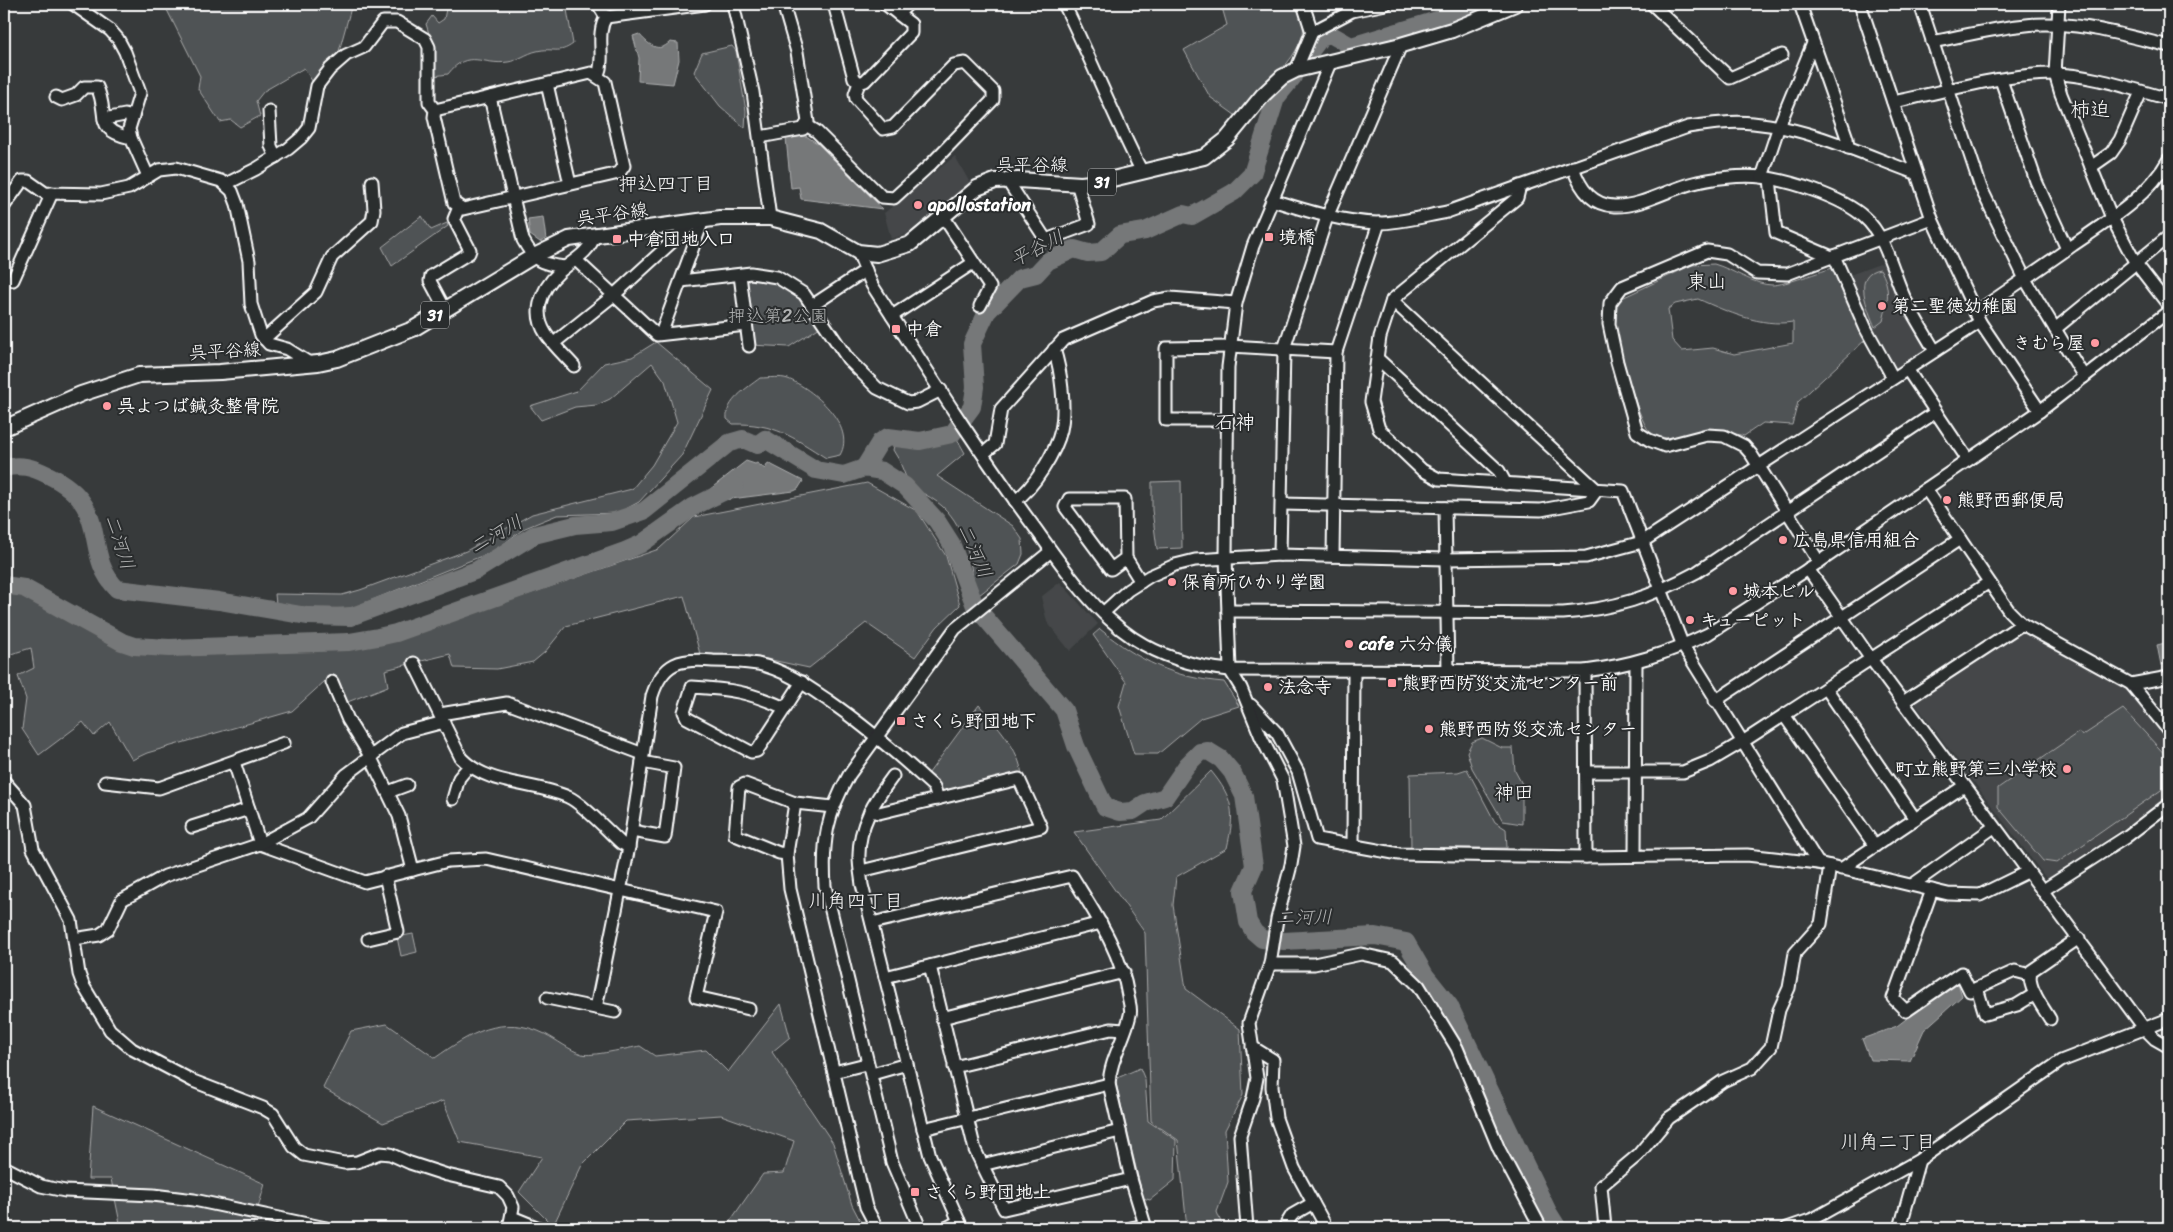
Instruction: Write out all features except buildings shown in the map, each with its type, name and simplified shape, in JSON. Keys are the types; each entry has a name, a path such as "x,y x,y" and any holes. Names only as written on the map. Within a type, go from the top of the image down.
{"main road":[{"name":"呉平谷線","path":"4,428 81,394 139,375 220,372 311,364 337,359 413,329 557,243 595,234 699,221 745,217 770,218 821,231 858,252 878,254 910,244 977,188 995,181 1100,182 1204,157 1227,139 1263,95 1282,77 1296,70 1401,45 1452,30 1515,4"}],"street":[{"path":"73,4 110,30 118,39 140,93 129,129 131,138 148,176"},
{"path":"598,4 606,17"},
{"path":"598,75 602,66 600,27 606,17 649,8 699,4"},
{"path":"733,4 753,92 770,218"},
{"path":"760,137 803,129 808,122 797,52 783,4"},
{"path":"834,4 854,78 859,83"},
{"path":"859,83 865,81 911,33 911,24 885,4"},
{"path":"898,14 908,4"},
{"path":"1064,4 1118,126 1142,172"},
{"path":"1303,4 1312,32"},
{"path":"1296,70 1312,32 1352,11 1386,4"},
{"path":"1652,4 1730,78 1782,54"},
{"path":"1800,4 1848,148"},
{"path":"1860,4 1915,173 1932,219 1978,317 2040,411"},
{"path":"1920,4 1981,188 2025,279 2084,377"},
{"path":"2059,4 2055,74 2061,94 2112,218 2135,262 2169,306"},
{"path":"226,184 288,149 309,128 317,86 330,69 346,55 364,47 383,22 397,22 425,39 429,47 429,102 435,110 434,117 454,203 463,209 619,173 624,166 605,82 598,75 591,73 435,110"},
{"path":"1932,42 2027,24 2058,24 2102,30 2169,46"},
{"path":"1812,44 1779,126 1766,178 1776,233 1833,256 1866,329 1893,378"},
{"path":"1280,555 1284,349 1327,217 1401,45"},
{"path":"806,126 816,131 882,197 894,198 931,164 993,100 993,91 965,63 954,65 893,127 884,128 856,99 855,94 859,83"},
{"path":"1247,1228 1240,1144 1244,1121 1257,1078 1249,1023 1271,959 1277,919 1294,846 1281,774 1262,737 1247,700 1230,670 1226,557 1227,420 1230,346 1236,303 1254,246 1330,63"},
{"path":"1893,102 2001,80 2055,74 2103,82 2169,99"},
{"path":"2001,80 2036,181 2067,249"},
{"path":"547,84 570,184"},
{"path":"56,97 62,100 71,98 84,87 97,87 102,101 107,128 111,133 131,138"},
{"path":"2091,167 2111,153 2120,140 2141,92"},
{"path":"490,97 523,240 532,257 539,262 565,267"},
{"path":"269,111 271,146 276,157"},
{"path":"104,119 125,115 133,117"},
{"path":"1272,200 1327,217 1379,223 1448,212 1688,127 1725,122 1779,126 1848,148 1915,173"},
{"path":"1103,613 1128,590 1175,565 1226,557 1280,555 1446,558 1586,557 1642,542 1935,351 2025,279 2112,218 2143,193 2160,175 2169,159"},
{"path":"1573,167 1582,190 1593,199 1611,206 1631,205 1692,183 1731,178 1766,178 1818,193 1848,205 1865,218 1880,239 1906,301 1935,351"},
{"path":"4,206 22,181 28,181 45,193 101,194 129,188 159,170 176,168 226,184 232,191 237,204 249,261 250,304 254,319 264,339 269,344 287,349 311,364"},
{"path":"1008,180 1046,240 1089,224 1077,183"},
{"path":"264,339 316,292 332,258 372,221 374,210 372,182"},
{"path":"1520,186 1517,198 1392,300 1380,337 1371,402 1379,429 1422,470 1439,479 1623,491 1683,646 1715,701 1830,866 1821,924 1795,953 1789,988 1779,1010 1772,1047 1752,1068 1722,1081 1669,1118 1638,1155 1601,1186 1605,1228"},
{"path":"13,280 52,193"},
{"path":"445,309 430,281 432,276 469,253 470,250 454,219 459,206"},
{"path":"943,216 990,287 980,306"},
{"path":"1819,562 1758,468 1751,454 1744,446 1724,436 1707,435 1665,446 1649,440 1637,432 1616,362 1609,324 1610,303 1622,287 1707,251 1727,254 1757,273 1787,274 1932,219"},
{"path":"661,334 682,281 699,221"},
{"path":"554,344 699,221"},
{"path":"1333,556 1336,352 1379,223"},
{"path":"574,366 544,330 541,298 544,290 565,267 577,261 593,240 595,234"},
{"path":"2054,329 2169,236"},
{"path":"858,252 872,285 956,415 1051,551 1103,613 1134,638 1173,658 1204,667 1230,670 1354,672 1586,671 1636,663 1683,646 1708,634 1819,562 2040,411 2169,311"},
{"path":"577,261 657,335 746,325"},
{"path":"892,316 973,263"},
{"path":"813,305 866,270"},
{"path":"682,281 760,273 777,277 797,288 813,305 848,359 877,388 908,403 917,402 941,390"},
{"path":"740,275 749,346"},
{"path":"983,454 995,444 1002,409 1063,340 1079,331 1153,301 1170,298 1236,303"},
{"path":"1392,300 1597,490"},
{"path":"1227,420 1166,420 1166,348 1230,346 1336,352"},
{"path":"1015,501 1026,493 1053,448 1061,429 1062,398 1058,360 1054,349"},
{"path":"1377,358 1499,471 1506,484"},
{"path":"1908,368 1968,460"},
{"path":"1228,611 1587,611 1617,606 1661,591 1697,572 1936,412"},
{"path":"1926,489 1988,583 2009,611 2022,624 2131,684 2169,731"},
{"path":"1282,504 1549,509 1589,501 1597,490"},
{"path":"1126,558 1111,569 1065,507 1069,499 1125,499 1126,558 1141,582"},
{"path":"1445,508 1448,671"},
{"path":"1715,701 1960,539"},
{"path":"920,1228 892,1162 826,886 823,852 827,822 849,775 941,647 966,619 1051,551"},
{"path":"1808,568 1871,659 2144,1028 2154,1039 2169,1047"},
{"path":"1586,772 1683,772 1710,761 1744,742 1988,583"},
{"path":"1903,702 2022,624"},
{"path":"596,1008 632,831 652,696 657,681 666,669 679,662 694,659 759,664 784,673 802,682 877,736 934,788 938,799"},
{"path":"414,663 461,758 469,766 482,774 570,797 629,847"},
{"path":"1635,856 1636,663"},
{"path":"1586,671 1586,857"},
{"path":"1353,846 1354,672"},
{"path":"2131,684 2169,677"},
{"path":"332,682 348,720 370,756 399,816 413,870"},
{"path":"785,708 758,696 737,690 692,687 684,712 687,718 751,752 757,751 802,682"},
{"path":"1826,688 1915,819"},
{"path":"1247,700 1277,733 1298,772 1317,839 1399,854 1586,857 1746,855 1830,866 1948,894 1980,895 2027,872"},
{"path":"74,939 99,935 108,929 122,900 165,876 260,844 308,818 331,790 370,756 402,733 442,718 507,703 643,758 674,768 665,837 632,831"},
{"path":"1784,716 1876,846"},
{"path":"105,782 159,788 284,743"},
{"path":"234,762 260,844"},
{"path":"453,799 458,778 469,766"},
{"path":"893,776 870,811 862,832 859,858 872,923 930,1156 961,1225 946,1228"},
{"path":"861,871 1041,827 1018,778 879,814 870,811"},
{"path":"4,781 25,805 33,849 71,920 79,974 83,985 110,1030 132,1049 193,1081 263,1108 273,1114 294,1147 304,1155 344,1163 357,1162 380,1153 390,1154 447,1175 499,1187 508,1196 513,1207 511,1223 539,1228"},
{"path":"787,854 779,854 736,835 739,787 745,784 795,803 833,807"},
{"path":"388,792 406,785"},
{"path":"1830,866 1876,846 1964,786"},
{"path":"795,803 787,854 790,889 866,1207 877,1228"},
{"path":"2042,891 2126,837 2169,804"},
{"path":"192,827 249,809"},
{"path":"1912,885 1994,827"},
{"path":"260,844 365,882 448,861 486,859 716,912 696,997 749,1009"},
{"path":"368,939 398,932 385,876"},
{"path":"872,923 1072,876 1101,923 1119,957 1124,972 1131,1014 1109,1071 1109,1084 1144,1227 1131,1228"},
{"path":"1932,890 1893,998 1906,1011 1961,973 1970,991 2015,971 2030,975"},
{"path":"885,977 1101,923"},
{"path":"2050,1019 2036,994 2030,975 2031,971 2079,938"},
{"path":"1271,959 1314,964 1361,954 1380,956 1393,961 1419,986 1457,1048 1499,1149 1541,1228"},
{"path":"930,966 975,1150 1004,1209 1131,1179"},
{"path":"942,1018 1124,972"},
{"path":"1977,988 1985,1014 2017,1005 2036,994"},
{"path":"547,998 615,1012"},
{"path":"1787,1228 1812,1219 1919,1160 2060,1061 2169,1019"},
{"path":"954,1067 1111,1030 1124,1030"},
{"path":"1252,1047 1273,1060 1272,1087 1276,1118 1294,1168 1324,1223 1324,1228"},
{"path":"872,1074 907,1064"},
{"path":"834,1072 862,1065"},
{"path":"923,1129 1109,1084"},
{"path":"982,1165 1120,1131"},
{"path":"1900,1228 1919,1160"},
{"path":"4,1167 22,1178 49,1188 86,1193 153,1195 194,1200 326,1228"},
{"path":"1284,1228 1292,1215 1313,1203"}],"shaded area":[{"path":"639,34 650,44 657,47 666,46 670,42 678,43 679,60 673,84 638,81 639,58 633,36"},
{"path":"806,136 817,143 883,209 801,199 799,187 791,188 786,138"},
{"name":"apollostation","path":"955,156 970,183 907,234 891,239 884,213"},
{"path":"543,217 546,239 540,242 530,235 528,219"},
{"name":"第二聖徳幼稚園","path":"1885,262 1900,296 1928,345 1926,350 1896,369 1891,367 1876,341 1847,276"},
{"path":"746,461 757,463 765,469 768,463 803,481 798,489 794,491 723,500 718,504 709,490"},
{"path":"1060,582 1098,624 1070,651 1047,622 1041,597"},
{"name":"町立熊野第三小学校","path":"2024,631 2123,682 2169,740 2169,798 2049,878 2045,877 1916,705 1917,698 2018,632"},
{"path":"2169,642 2169,663 2161,665 2157,645"},
{"path":"1957,980 1962,996 1924,1030 1910,1061 1870,1060 1862,1039 1897,1026"}],"green space":[{"path":"164,4 352,4 338,55 314,84 304,68 264,91 256,101 260,116 240,127 231,120 220,122 198,89 200,76"},
{"path":"447,4 566,4 573,44 560,50 533,52 508,62 469,60 455,66 448,74 434,76 431,40 426,24 432,16 438,23 444,19"},
{"path":"1221,4 1295,4 1303,26 1303,34 1292,57 1235,115 1210,97 1184,50 1227,25"},
{"path":"732,46 736,51 746,111 745,128 720,106 694,72 702,53"},
{"path":"422,216 431,230 447,223 448,226 392,266 382,247"},
{"path":"1714,264 1750,280 1772,285 1836,267 1865,340 1798,402 1792,425 1763,423 1744,436 1715,433 1681,438 1666,438 1652,434 1645,424 1633,394 1618,338 1614,313 1620,299 1692,265","holes":["1698,299 1756,320 1781,323 1793,322 1793,343 1734,354 1713,348 1682,351 1672,340 1668,309 1675,304"]},
{"path":"1880,269 1886,282 1888,294 1883,321 1875,327 1866,302 1864,285 1866,277 1871,272"},
{"name":"押込第2公園","path":"743,278 769,281 789,290 805,306 820,327 789,347 751,345"},
{"path":"656,342 713,390 682,455 639,502 618,513 557,515 525,528 494,551 352,608 320,609 276,604 275,594 342,595 360,590 466,551 532,514 632,489 652,465 677,422 665,381 652,363 610,399 597,405 575,407 541,420 530,406 577,391 604,363 632,357"},
{"path":"778,377 788,379 819,399 837,421 842,432 844,444 840,455 826,458 793,438 772,429 747,424 733,424 727,419 729,406 733,401 760,378"},
{"path":"956,437 965,453 937,476 1013,526 1022,539 1023,554 1019,564 979,595 975,593 969,555 965,543 954,520 947,510 937,502 910,487 893,450 894,446 909,445 923,447"},
{"path":"1181,481 1182,548 1157,549 1152,510 1152,482"},
{"path":"867,483 917,511 946,556 960,605 937,627 915,657 866,623 809,668 748,655 700,654 684,596 566,626 545,652 533,662 497,669 454,668 450,654 385,670 388,686 345,703 335,679 325,681 292,711 147,753 132,760 110,722 94,736 83,722 39,755 22,729 26,699 18,676 34,668 31,648 4,656 4,591 22,594 125,650 364,646 413,634 659,549 694,517"},
{"path":"1100,629 1143,659 1158,666 1189,677 1224,682 1239,706 1201,718 1158,754 1134,754 1119,706 1126,682 1093,635"},
{"path":"979,705 1000,729 1012,747 1017,756 1022,776 939,797 926,777"},
{"path":"2123,709 2169,759 2164,788 2057,863 2043,861 1998,807 1998,788 2079,732 2082,736"},
{"path":"1482,738 1502,748 1513,748 1515,771 1522,784 1522,824 1503,821 1472,768 1467,752 1472,742"},
{"path":"1467,769 1495,822 1506,829 1507,848 1411,848 1410,774 1458,772"},
{"path":"1211,771 1224,790 1231,807 1232,816 1227,848 1176,877 1173,905 1186,989 1240,1029 1243,1095 1225,1130 1228,1182 1217,1212 1223,1228 1187,1228 1178,1140 1151,1121 1145,933 1074,832 1161,820"},
{"path":"413,934 417,952 401,956 397,937"},
{"path":"781,1004 790,1037 772,1052 833,1143 852,1205 864,1228 726,1227 763,1174 784,1173 794,1141 721,1115 626,1121 582,1165 553,1226 519,1192 542,1157 460,1142 443,1101 383,1123 323,1088 351,1031 387,1024 435,1058 473,1034 500,1026 514,1026 529,1028 545,1034 572,1050 586,1055 640,1046 655,1056 706,1050 728,1072"},
{"path":"1140,1068 1145,1080 1148,1121 1176,1140 1175,1180 1150,1200 1143,1198 1115,1079"},
{"path":"93,1106 265,1184 252,1228 121,1228 111,1179 88,1179"}],"waterway":[{"name":"平谷川","path":"1309,53 1321,37 1330,34 1351,46 1440,19 1462,17 1485,4"},
{"name":"平谷川","path":"864,468 880,442 888,437 920,441 952,434 972,407 975,387 972,344 987,312 1020,278 1036,274 1048,261 1074,249 1088,253 1101,252 1120,235 1145,231 1183,214 1192,216 1234,192 1252,174 1276,98 1293,77"},
{"name":"二河川","path":"4,468 21,466 42,472 68,488 81,501 89,515 100,560 106,575 117,589 219,601 307,616 350,617 477,570 534,535 575,525 612,522 644,511 729,443 743,439 757,445 765,439 816,470 844,475 864,468 882,471 905,486 937,521 951,543 975,606 1064,710 1076,746 1105,807 1120,812 1133,811 1145,803 1165,797 1187,765 1200,752 1208,751 1221,759 1232,772 1244,796 1254,866 1243,891 1248,922 1254,932 1262,939 1284,941 1375,936 1406,942 1425,975 1449,1005 1548,1212 1558,1228"},
{"path":"4,585 24,588 122,642 134,646 169,648 349,642 396,633 625,551 641,544 693,507 735,486"}],"place":[{"name":"apollostation","path":"918,205"},
{"name":"境橋","path":"1269,237"},
{"name":"中倉団地入口","path":"617,239"},
{"name":"第二聖徳幼稚園","path":"1882,306"},
{"name":"中倉","path":"896,329"},
{"name":"きむら屋","path":"2095,343"},
{"name":"呉よつば鍼灸整骨院","path":"107,406"},
{"name":"熊野西郵便局","path":"1947,500"},
{"name":"広島県信用組合","path":"1783,540"},
{"name":"保育所ひかり学園","path":"1172,582"},
{"name":"城本ビル","path":"1733,591"},
{"name":"キューピット","path":"1690,620"},
{"name":"cafe 六分儀","path":"1349,644"},
{"name":"熊野西防災交流センター前","path":"1392,683"},
{"name":"法念寺","path":"1268,687"},
{"name":"さくら野団地下","path":"901,721"},
{"name":"熊野西防災交流センター","path":"1429,729"},
{"name":"町立熊野第三小学校","path":"2067,769"},
{"name":"さくら野団地上","path":"915,1192"}],"district":[{"name":"柿迫","path":"2090,109"},
{"name":"押込四丁目","path":"666,183"},
{"name":"東山","path":"1707,281"},
{"name":"石神","path":"1235,422"},
{"name":"神田","path":"1514,792"},
{"name":"川角四丁目","path":"856,900"},
{"name":"川角二丁目","path":"1888,1141"}]}
